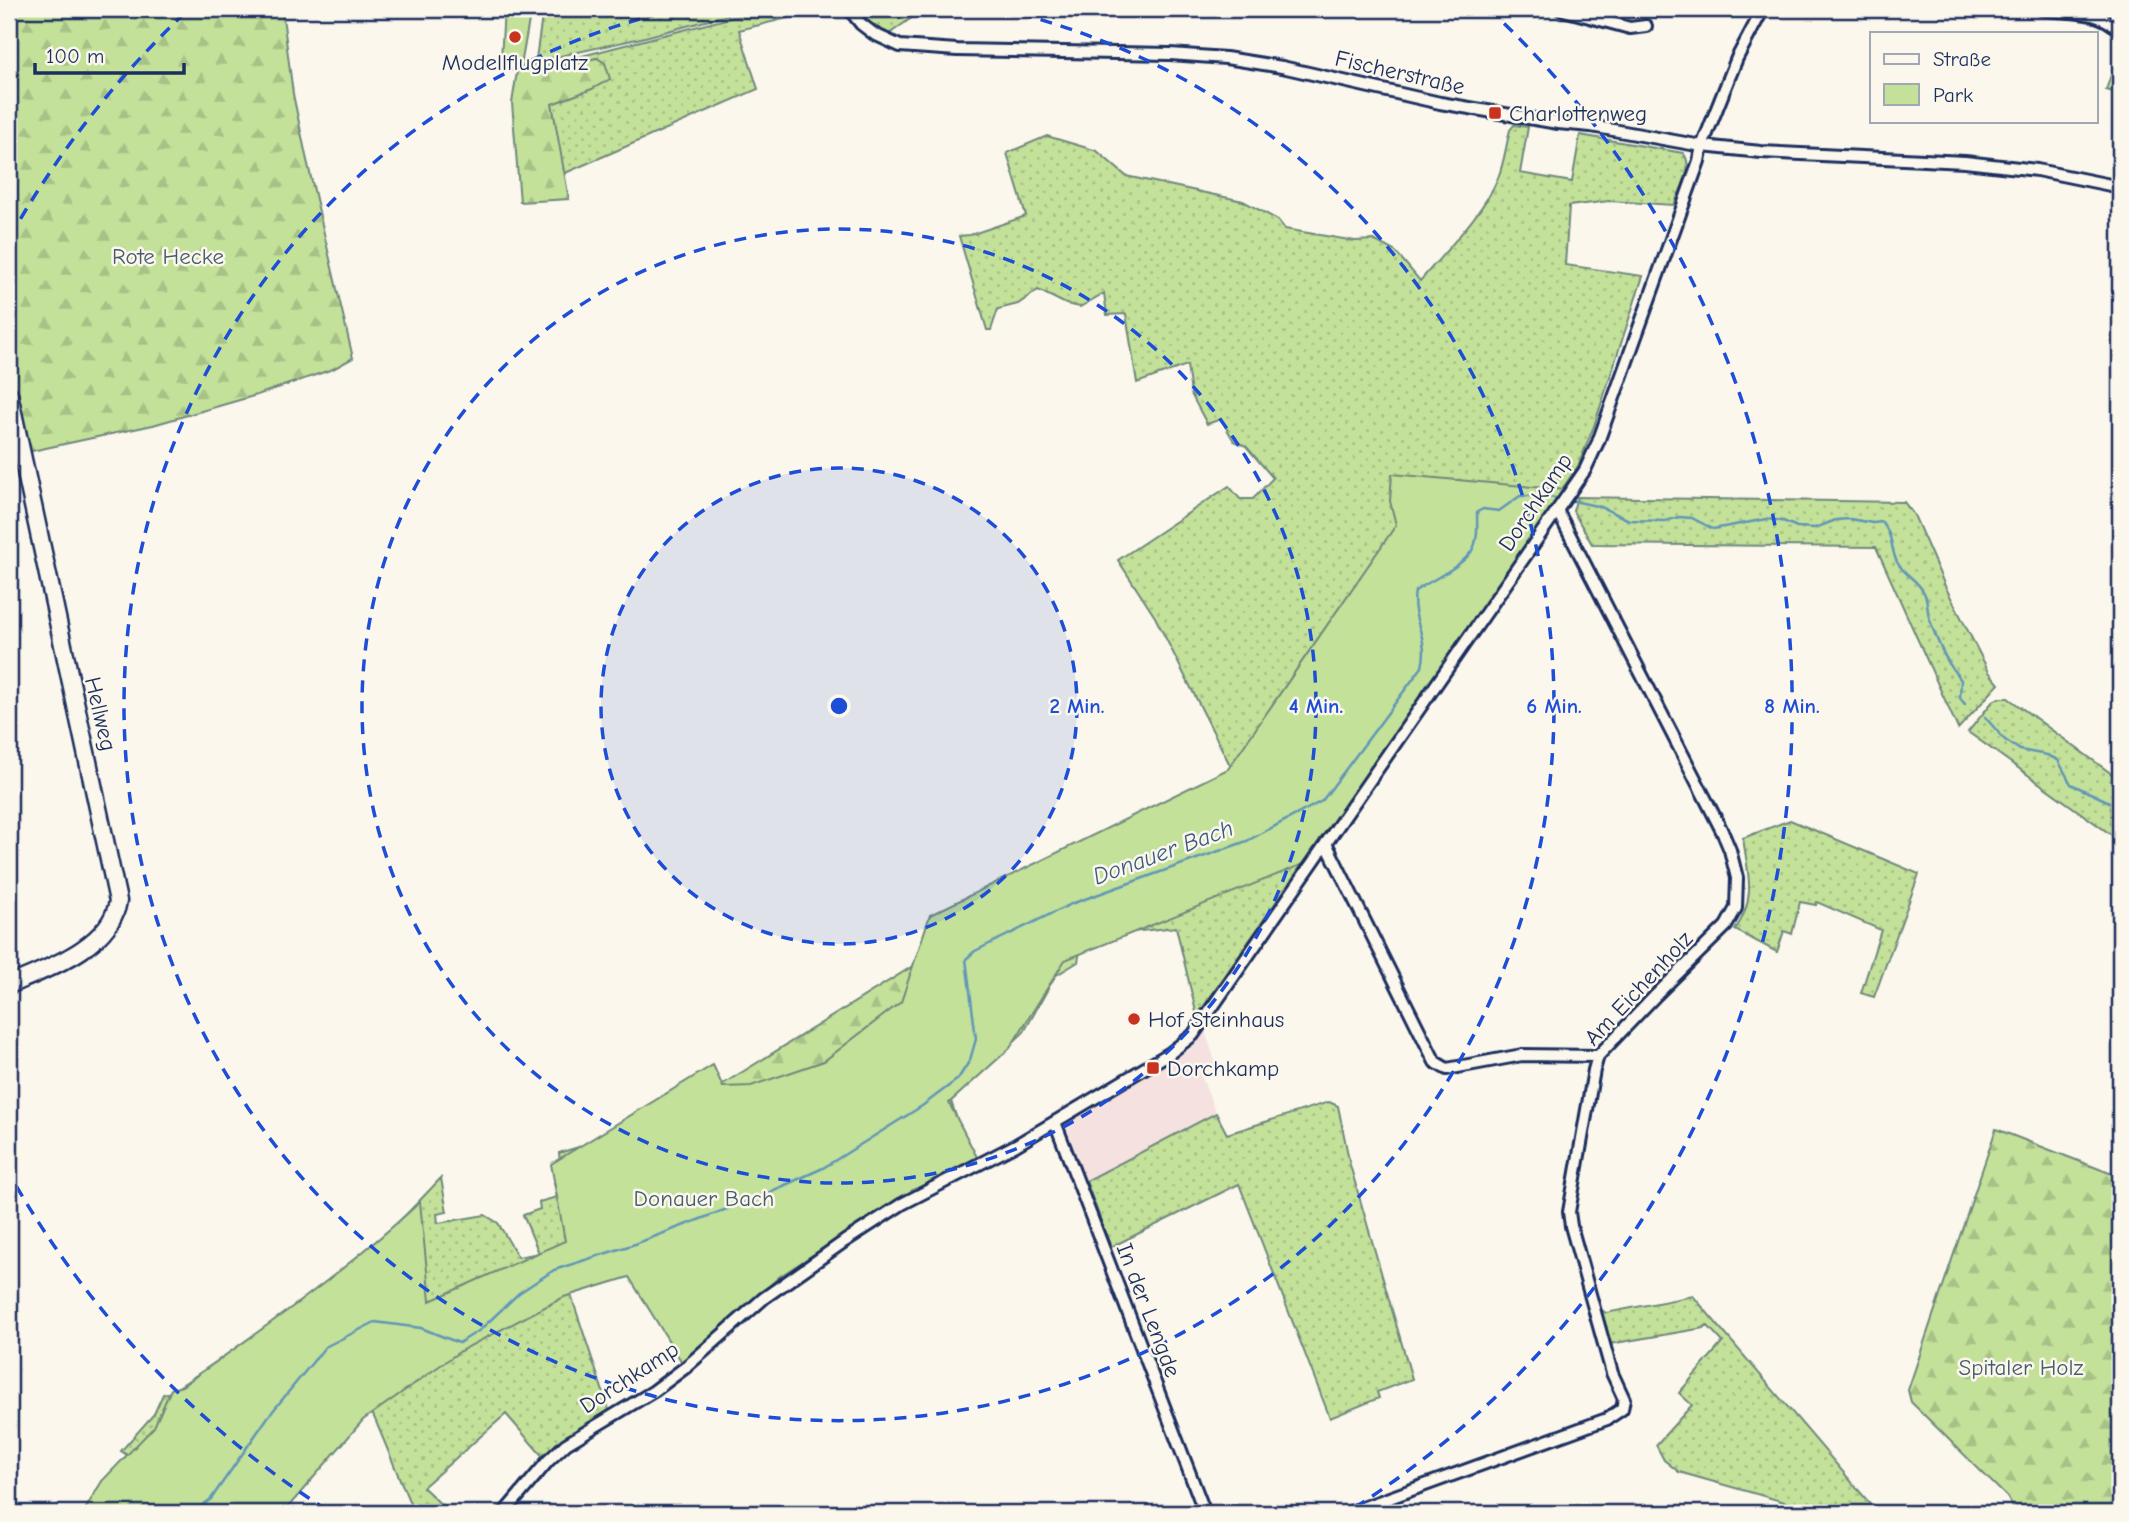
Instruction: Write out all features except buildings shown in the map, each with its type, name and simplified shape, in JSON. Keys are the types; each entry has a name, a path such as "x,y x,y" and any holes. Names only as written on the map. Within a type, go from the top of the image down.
{"street":[{"name":"Fischerstraße","path":"849,9 861,24 874,34 900,46 957,50 1170,54 1243,60 1454,106 1702,146 1760,152 1965,162 2037,170 2120,187"},
{"path":"1560,9 1630,28 1646,26"},
{"name":"Dorchkamp","path":"504,1513 566,1444 654,1391 686,1367 764,1298 902,1204 1016,1145 1184,1045 1202,1024 1585,470 1598,442 1699,161 1702,146 1737,58 1763,9"},
{"path":"2041,9 2066,10 2097,16 2106,19 2120,31"},
{"name":"Hellweg","path":"9,394 118,901 112,923 89,945 50,967 9,985"},
{"name":"Am Eichenholz","path":"1348,1513 1608,1419 1622,1409 1623,1399 1612,1373 1569,1212 1598,1056 1726,926 1736,908 1737,878 1730,850 1562,502"},
{"path":"1326,842 1435,1062 1440,1067 1447,1069 1522,1055 1598,1056"},
{"name":"In der Lengde","path":"1055,1122 1205,1513"}],"shaded area":[{"path":"1205,1031 1217,1067 1200,1073 1216,1113 1086,1181 1064,1123 1190,1049"}],"green space":[{"name":"Rote Hecke","path":"9,9 282,9 293,94 353,358 333,369 257,395 153,425 27,452 9,370"},
{"name":"Modellflugplatz","path":"504,9 531,9 522,60 508,62 501,59"},
{"path":"543,9 751,9 538,61 536,59"},
{"path":"765,9 825,9 739,30 758,89 563,174 552,104 597,58 537,71 518,65 517,62 522,60 529,64 547,65"},
{"path":"857,9 924,9 889,34 869,22"},
{"path":"597,58 605,63 610,79 552,104 569,199 520,202 512,103 518,65 537,71"},
{"path":"2120,61 2120,125 2113,124 2118,93 2106,90 2115,63"},
{"path":"1514,125 1528,127 1520,173 1572,182 1580,135 1683,153 1688,164 1685,178 1674,205 1609,201 1569,206 1565,265 1643,276 1594,426 1578,466 1197,1016 1176,927 1115,934 1083,934 1078,962 1055,976 1024,1032 951,1101 957,1119 940,1124 962,1169 840,1236 730,1316 658,1252 569,1289 609,1410 544,1458 506,1414 423,1487 450,1513 414,1513 347,1352 132,1458 121,1451 154,1414 163,1394 171,1392 224,1357 352,1265 385,1236 441,1178 447,1212 437,1214 438,1223 485,1215 498,1223 518,1257 539,1253 523,1215 540,1209 539,1202 557,1197 554,1183 562,1181 559,1153 706,1108 1232,769 1155,617 1118,560 1229,486 1240,499 1253,499 1273,478 1246,446 1234,441 1221,419 1207,424 1191,394 1187,365 1137,383 1126,314 1107,315 1104,293 1080,307 1066,304 1038,290 1018,304 998,309 991,330 987,330 959,236 970,235 1026,216 1007,153 1047,136 1097,151 1126,176 1243,201 1278,220 1285,229 1355,241 1374,240 1396,252 1420,281 1452,245 1491,192 1500,172 1510,130"},
{"name":"Donauer Bach","path":"1392,474 1566,490 1306,863 1065,960 1010,1048 949,1103 977,1157 901,1197 779,1277 683,1364 629,1277 564,1297 462,1350 363,1420 283,1513 83,1513 102,1481 154,1427 171,1389 182,1386 304,1298 363,1252 420,1202 430,1301 565,1241 551,1164 713,1065 723,1087 751,1086 824,1061 901,1002 930,915 1228,769 1396,525 1390,501"},
{"path":"1577,497 1904,502 1914,515 1945,586 1989,672 1999,684 1958,729 1876,547 1592,544 1573,511"},
{"path":"2008,698 2120,780 2120,841 1968,732 1993,701"},
{"path":"1790,820 1919,874 1874,997 1861,993 1881,930 1817,902 1816,905 1800,902 1792,934 1784,931 1777,952 1735,930 1749,896 1743,838"},
{"path":"942,948 976,1039 706,1108 723,1084"},
{"path":"1329,1102 1338,1106 1350,1165 1412,1379 1377,1392 1379,1398 1330,1418 1239,1184 1111,1247 1086,1181 1216,1113 1227,1134"},
{"name":"Spitaler Holz","path":"1996,1129 2120,1177 2120,1513 2016,1513 2007,1497 1911,1402 1908,1390"},
{"path":"1693,1296 1878,1513 1823,1513 1679,1472 1664,1460 1656,1445 1692,1405 1679,1393 1723,1342 1707,1325 1704,1328 1609,1344 1599,1308 1606,1313"}],"waterway":[{"name":"Donauer Bach","path":"192,1513 211,1499 268,1417 325,1347 375,1322 421,1328 459,1343 480,1330 519,1293 554,1270 635,1244 761,1196 823,1168 922,1106 958,1079 970,1060 976,1039 966,959 975,951 1071,904 1247,841 1322,801 1422,667 1424,646 1415,611 1415,591 1453,568 1471,552 1476,538 1477,512 1483,509 1499,511 1520,496 1563,499"},
{"name":"Donauer Bach","path":"1569,500 1601,507 1629,520 1665,521 1679,517 1692,518 1713,529 1767,519 1783,521 1797,527 1815,528 1836,520 1882,522 1897,562 1925,595 1938,642 1961,680 1960,698 1965,704"},
{"name":"Donauer Bach","path":"1985,717 2005,740 2020,750 2058,760 2071,784 2120,807"}],"place":[{"name":"Modellflugplatz","path":"515,37"},
{"name":"Charlottenweg","path":"1495,113"},
{"name":"Hof Steinhaus","path":"1134,1019"},
{"name":"Dorchkamp","path":"1153,1068"}]}
